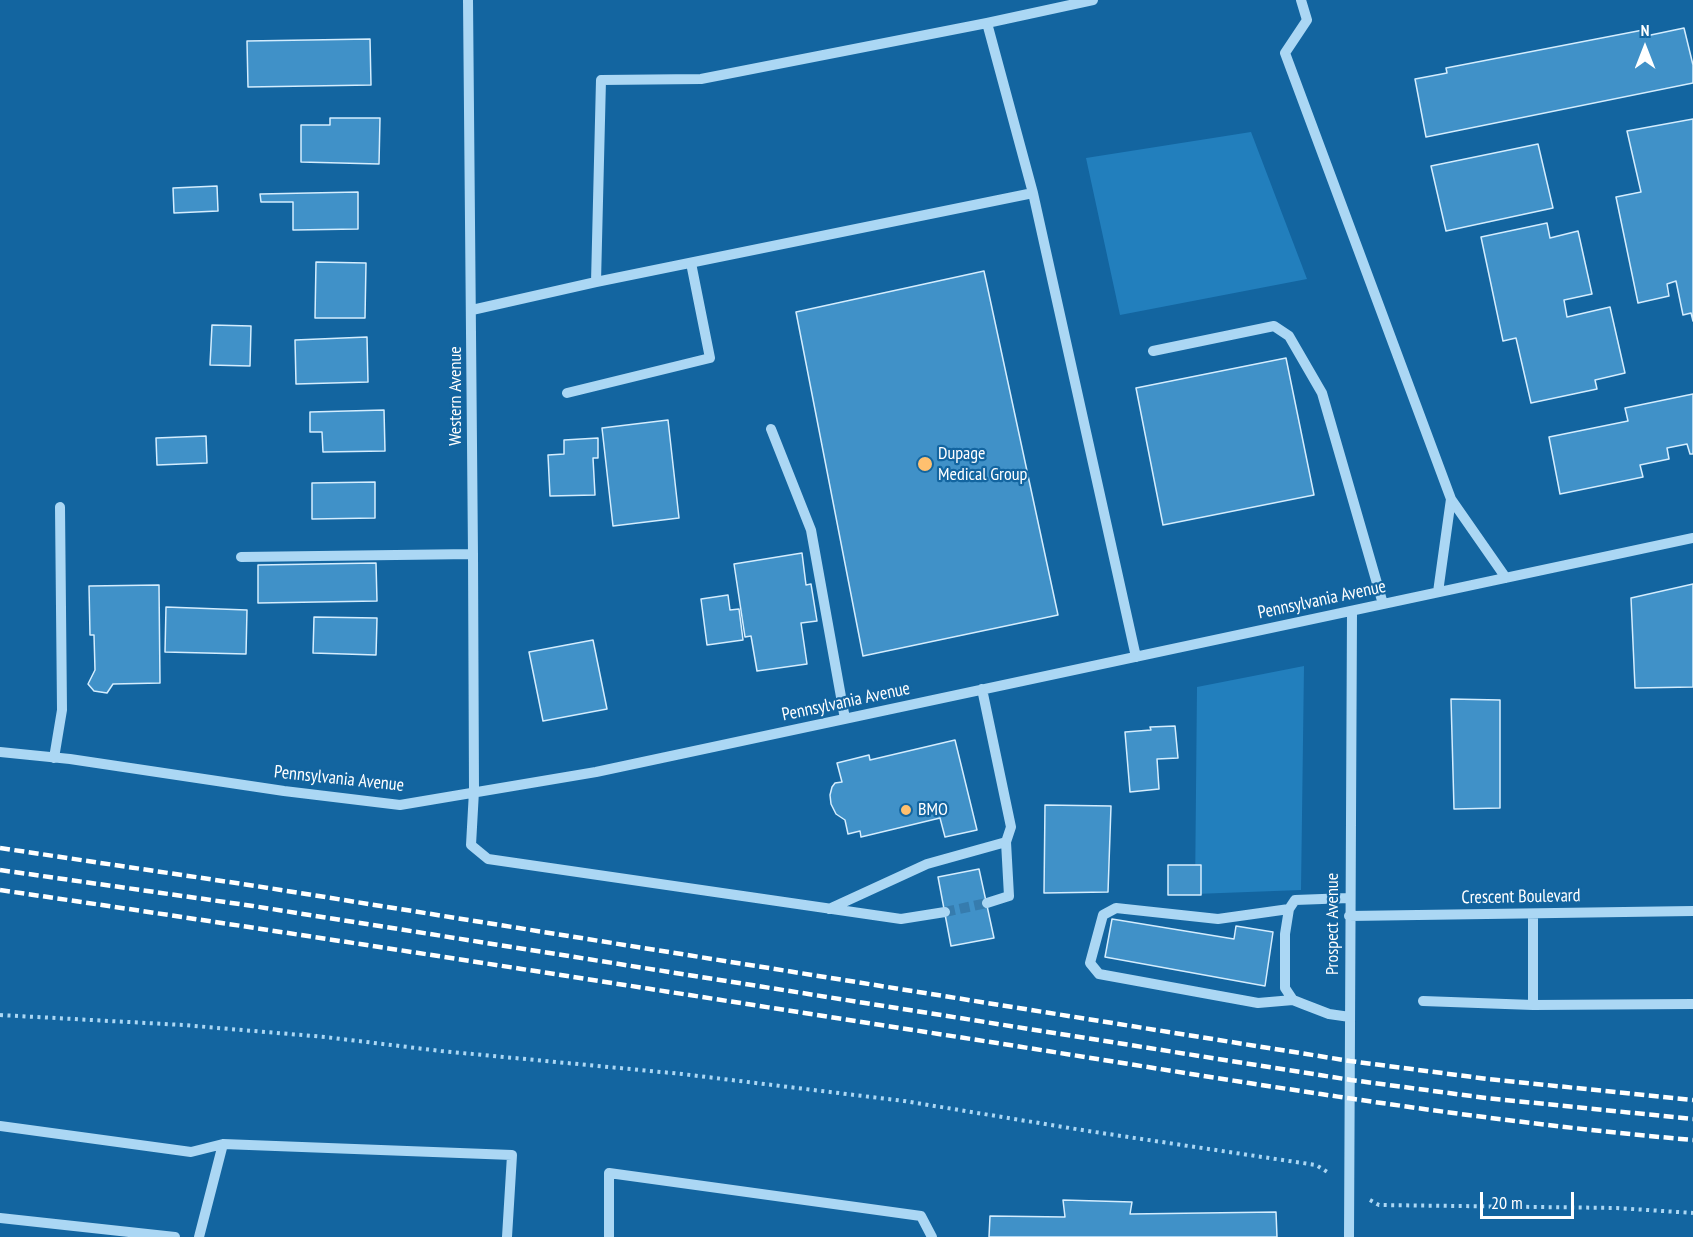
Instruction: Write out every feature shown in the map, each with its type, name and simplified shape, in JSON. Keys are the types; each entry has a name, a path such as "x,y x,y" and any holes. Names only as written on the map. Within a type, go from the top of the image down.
{"street":[{"name":"Western Avenue","path":"468,0 474,791 471,845 488,859 829,909"},
{"path":"596,282 601,80 701,79 1093,0"},
{"path":"1301,0 1307,20 1285,53 1451,499 1506,578"},
{"path":"987,23 1033,193 1136,657"},
{"path":"472,310 596,282 1033,193"},
{"path":"567,393 710,358 691,263"},
{"path":"1154,351 1275,326 1289,336 1322,393 1383,604"},
{"path":"771,429 811,530 845,719"},
{"path":"1438,592 1451,499"},
{"path":"54,758 62,710 60,507"},
{"name":"Pennsylvania Avenue","path":"0,752 400,805 596,772 1693,538"},
{"path":"241,557 473,554"},
{"name":"Prospect Avenue","path":"1349,1237 1352,611"},
{"path":"982,689 1011,827 1006,843 1010,896 987,903"},
{"path":"829,909 927,864 1006,843"},
{"path":"1293,1000 1286,988 1285,934 1288,909 1295,900 1349,898"},
{"path":"1288,909 1218,919 1116,908 1103,915 1090,963 1099,974 1258,1003 1293,1000 1329,1014 1350,1017"},
{"path":"829,909 901,919 945,912"},
{"name":"Crescent Boulevard","path":"1349,916 1693,911"},
{"path":"1533,914 1533,1005"},
{"path":"1423,1001 1533,1005 1693,1004"},
{"path":"0,1126 191,1152 222,1144 512,1155 507,1237"},
{"path":"199,1237 222,1144"},
{"path":"609,1237 609,1173 921,1216 932,1237"},
{"path":"0,1218 175,1237"}],"path":[{"path":"0,1015 183,1025 325,1037 453,1053 682,1074 904,1101 1316,1165"},
{"path":"1379,1206 1617,1208 1693,1213"}],"shaded area":[{"path":"1251,132 1307,279 1120,315 1086,158"},
{"path":"1304,666 1301,890 1195,894 1197,687"}],"building":[{"path":"1684,28 1693,65 1693,83 1426,137 1415,79 1447,73 1446,68 1643,30 1646,36"},
{"path":"370,39 371,85 248,87 247,41"},
{"path":"330,118 380,118 379,164 301,162 301,125 330,125"},
{"path":"1693,119 1693,321 1691,313 1683,315 1676,281 1667,284 1669,296 1638,303 1616,197 1641,192 1627,131"},
{"path":"1538,144 1553,208 1446,231 1431,166"},
{"path":"217,186 218,211 174,213 173,188"},
{"path":"358,192 358,229 293,230 293,202 261,202 260,194"},
{"path":"1547,223 1550,238 1578,231 1592,294 1564,300 1567,317 1610,307 1625,373 1595,380 1597,389 1531,403 1516,338 1503,341 1481,237"},
{"path":"316,262 366,263 365,318 315,318"},
{"name":"Dupage Medical Group","path":"984,271 1058,615 863,656 796,312"},
{"path":"212,325 251,326 250,366 210,365"},
{"path":"367,337 368,382 296,384 295,340"},
{"path":"1286,358 1314,495 1163,525 1136,388"},
{"path":"1693,394 1693,454 1690,454 1687,444 1667,448 1669,459 1640,465 1643,477 1560,494 1549,437 1628,421 1625,408"},
{"path":"384,410 385,451 323,452 322,432 310,432 310,412"},
{"path":"668,420 679,518 613,526 602,428"},
{"path":"206,436 207,463 157,465 156,438"},
{"path":"598,438 598,458 593,458 595,495 550,496 548,455 564,454 564,440"},
{"path":"375,482 375,518 312,519 312,483"},
{"path":"802,553 806,585 811,584 817,621 801,623 807,664 757,671 751,636 745,637 734,564"},
{"path":"376,563 377,601 258,603 258,565"},
{"path":"1693,584 1693,687 1635,688 1631,598"},
{"path":"159,585 160,683 113,684 107,693 94,691 88,684 95,670 94,635 90,635 89,586"},
{"path":"728,595 730,610 739,609 743,640 707,645 701,599"},
{"path":"166,607 247,610 246,654 165,652"},
{"path":"314,617 377,618 376,655 313,653"},
{"path":"593,640 607,709 543,721 529,652"},
{"path":"1451,699 1500,700 1500,808 1454,809"},
{"path":"1175,726 1178,758 1157,759 1159,789 1130,792 1125,732 1151,730 1150,727"},
{"path":"955,740 977,830 945,837 940,818 861,837 860,831 848,834 845,820 836,814 831,804 832,787 835,783 842,782 837,763 869,755 870,760"},
{"path":"1045,805 1111,806 1108,892 1044,893"},
{"path":"1168,865 1201,865 1201,895 1168,895"},
{"path":"979,869 994,938 951,946 938,877"},
{"path":"1112,919 1234,939 1236,926 1273,932 1265,986 1105,957"},
{"path":"1063,1200 1132,1202 1130,1214 1276,1212 1277,1237 989,1237 990,1216 1065,1217"}],"tunnel":[{"path":"945,912 987,903"}],"railway":[{"path":"0,848 256,886 1350,1061 1488,1079 1693,1100"},
{"path":"0,870 253,906 1351,1080 1486,1098 1693,1119"},
{"path":"0,890 1347,1098 1520,1122 1693,1140"}],"place":[{"name":"Dupage Medical Group","path":"925,464"},
{"name":"BMO","path":"906,810"}]}
